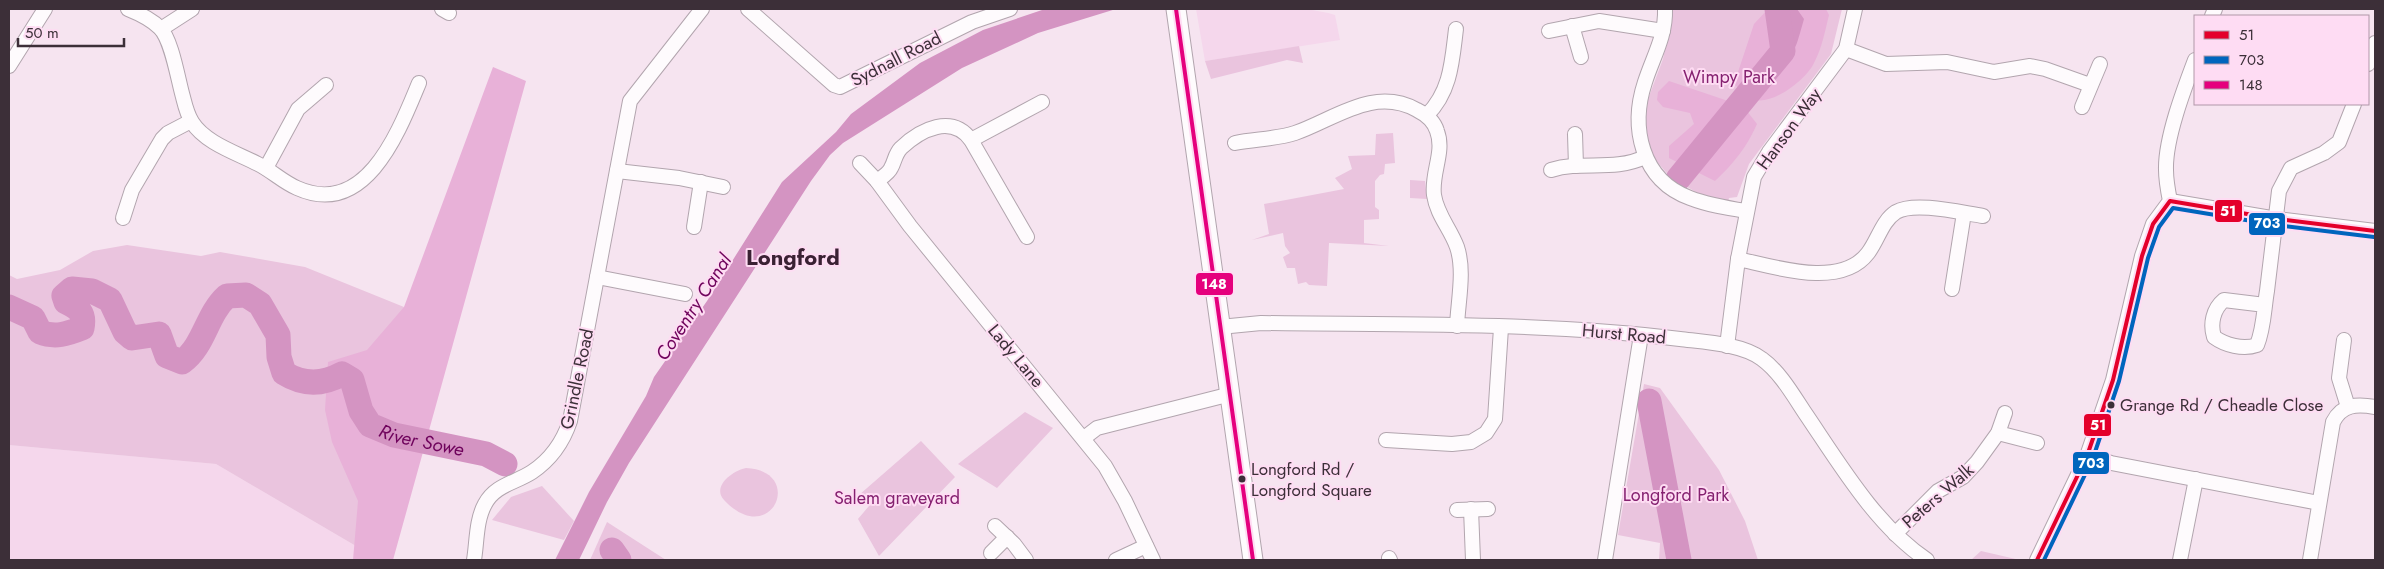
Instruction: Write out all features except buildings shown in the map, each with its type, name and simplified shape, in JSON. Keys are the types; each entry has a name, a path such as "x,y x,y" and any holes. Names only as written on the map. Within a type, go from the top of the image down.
{"main road":[{"path":"1179,10 1220,327 1253,560"}],"street":[{"path":"9,66 45,9"},
{"path":"128,9 161,29 167,40 191,121 208,138 266,168 297,188 311,192 326,194 351,188 370,173 382,158 400,128 419,83"},
{"path":"161,29 192,9"},
{"name":"Grindle Road","path":"474,560 477,532 483,506 493,493 532,472 551,455 564,438 633,95 702,9"},
{"name":"Sydnall Road","path":"748,9 834,84 840,87 972,22 1010,9"},
{"path":"1665,9 1663,31 1639,104 1638,126 1645,157 1655,172 1674,190 1709,205 1746,211"},
{"name":"Hanson Way","path":"1727,346 1738,259 1754,177 1761,164 1846,49 1855,9"},
{"path":"1549,31 1599,21 1663,31"},
{"path":"1572,26 1581,57"},
{"path":"1427,115 1435,107 1446,89 1450,75 1456,29"},
{"path":"2369,61 2375,43"},
{"path":"1846,49 1886,64 1947,62 1994,72 2030,66 2090,85"},
{"path":"2037,560 2087,456 2112,380 2142,256 2153,224 2170,201 2166,169 2169,145 2194,63"},
{"path":"2082,107 2100,64"},
{"path":"266,168 298,109 326,85"},
{"path":"971,140 1042,102"},
{"path":"1235,143 1294,133 1364,104 1398,103 1412,107 1427,115 1437,131 1440,143 1433,180 1436,203 1444,225 1453,238 1461,262 1457,326"},
{"path":"2265,305 2279,191 2284,178 2291,168 2324,153 2339,142 2354,105"},
{"path":"123,218 132,190 162,139 168,133 191,121"},
{"path":"877,181 891,169 893,159 900,148 929,128 940,125 954,126 966,132 1027,236"},
{"path":"1575,134 1576,166"},
{"path":"1551,170 1564,166 1620,166 1645,157"},
{"name":"Lady Lane","path":"860,163 877,181 972,302 1084,438 1121,492 1153,560"},
{"path":"617,171 701,182 722,187"},
{"path":"694,227 701,182"},
{"path":"2170,201 2277,219 2375,231"},
{"path":"1738,259 1776,268 1834,273 1854,266 1867,255 1883,225 1896,212 1915,207 1984,216"},
{"path":"1952,289 1964,213"},
{"path":"597,277 685,294"},
{"name":"Hurst Road","path":"1220,327 1261,323 1548,328 1641,335 1727,346 1762,358 1781,379 1860,491 1895,534 1911,549 1927,560"},
{"path":"1386,440 1452,444 1471,442 1486,433 1495,419 1501,328"},
{"path":"1604,560 1641,335"},
{"path":"2344,340 2339,378 2348,407"},
{"path":"1084,438 1098,428 1231,394"},
{"path":"2310,560 2333,422 2336,416 2348,407 2361,405 2375,407"},
{"name":"Peters Walk","path":"1895,534 1938,492 1963,477 1977,462 1998,433 2005,413"},
{"path":"1998,433 2037,443"},
{"path":"2087,456 2319,503"},
{"path":"2180,560 2196,479"},
{"path":"1471,509 1473,560"},
{"path":"1457,510 1488,509"},
{"path":"996,526 1026,560"},
{"path":"991,553 1007,537"},
{"path":"1116,560 1146,546"}],"shaded area":[{"path":"1045,9 1116,9 1038,33 962,68 843,143 830,155 811,181 629,463 607,502 579,560 555,560 589,492 646,396 654,377 707,301 782,182 836,132 851,114 920,63 983,30"},
{"path":"1196,9 1307,9 1328,13 1335,15 1340,40 1205,61"},
{"path":"1768,9 1826,9 1829,15 1819,51 1810,70 1804,77 1778,96 1769,99 1752,99 1734,84 1754,24"},
{"path":"1788,9 1797,9 1804,19 1795,48 1781,65 1761,76 1774,37"},
{"path":"493,67 526,81 393,560 353,560 358,501 332,442 325,410 328,362 367,350 404,307"},
{"path":"1669,81 1743,106 1757,124 1739,155 1715,181 1669,158 1669,146 1694,124 1690,113 1663,107 1657,100 1658,92"},
{"path":"9,445 216,464 373,556 372,560 9,560"}],"green space":[{"name":"Wimpy Park","path":"1673,9 1842,9 1831,54 1749,164 1737,197 1729,198 1728,202 1701,195 1670,177 1653,157 1645,127 1648,99 1663,59"},
{"path":"1299,46 1303,63 1287,60 1211,79 1205,61"},
{"path":"1393,133 1395,163 1385,164 1384,174 1380,175 1375,181 1375,207 1379,210 1379,219 1364,220 1364,243 1389,246 1329,243 1327,286 1309,285 1306,282 1298,284 1295,268 1287,268 1283,257 1290,253 1285,246 1283,233 1252,240 1269,234 1264,204 1344,189 1335,178 1352,169 1348,156 1375,155 1376,134"},
{"path":"1410,180 1425,181 1427,199 1410,198"},
{"path":"127,245 201,256 220,252 305,267 404,307 373,556 216,464 9,445 9,275 17,279 60,270 93,251"},
{"name":"Longford Park","path":"1644,384 1660,388 1719,470 1745,521 1758,560 1659,560 1660,543 1618,535"},
{"name":"Salem graveyard","path":"1025,412 1053,428 997,488 958,464"},
{"name":"Salem graveyard","path":"921,441 955,477 879,556 858,519 869,506 859,495"},
{"path":"746,468 764,472 774,481 778,493 775,504 767,513 756,517 741,513 724,500 721,495 720,489 722,484 730,475"},
{"path":"542,486 574,521 564,540 492,520 511,497"},
{"path":"607,522 666,560 590,560"},
{"path":"1981,551 2020,560 1971,560"}],"waterway":[{"name":"River Sowe","path":"1678,179 1783,51 1777,9"},
{"name":"River Sowe","path":"9,307 33,318 40,332 51,335 61,334 82,328 83,323 80,312 66,302 64,296 72,289 92,291 110,300 125,332 132,338 159,334 167,356 182,362 196,347 214,312 227,296 246,295 260,304 278,335 279,357 284,373 298,380 313,382 335,378 342,374 352,380 361,411 370,425 394,435 486,454 505,464"},
{"name":"River Sowe","path":"1649,401 1679,560"},
{"name":"River Sowe","path":"612,550 619,560"}],"transit line":[{"name":"148","path":"1176,9 1253,560"},
{"name":"51","path":"2037,560 2087,456 2113,380 2142,256 2153,224 2170,201 2277,219 2375,231"},
{"name":"703","path":"2044,560 2093,458 2119,381 2148,258 2159,227 2173,208 2276,225 2374,237"}],"place":[{"name":"Grange Rd / Cheadle Close","path":"2111,405"},
{"name":"Longford Rd / Longford Square","path":"1242,479"}],"district":[{"name":"Longford","path":"793,257"}],"water label":[{"name":"Coventry Canal","path":"693,307"}]}
